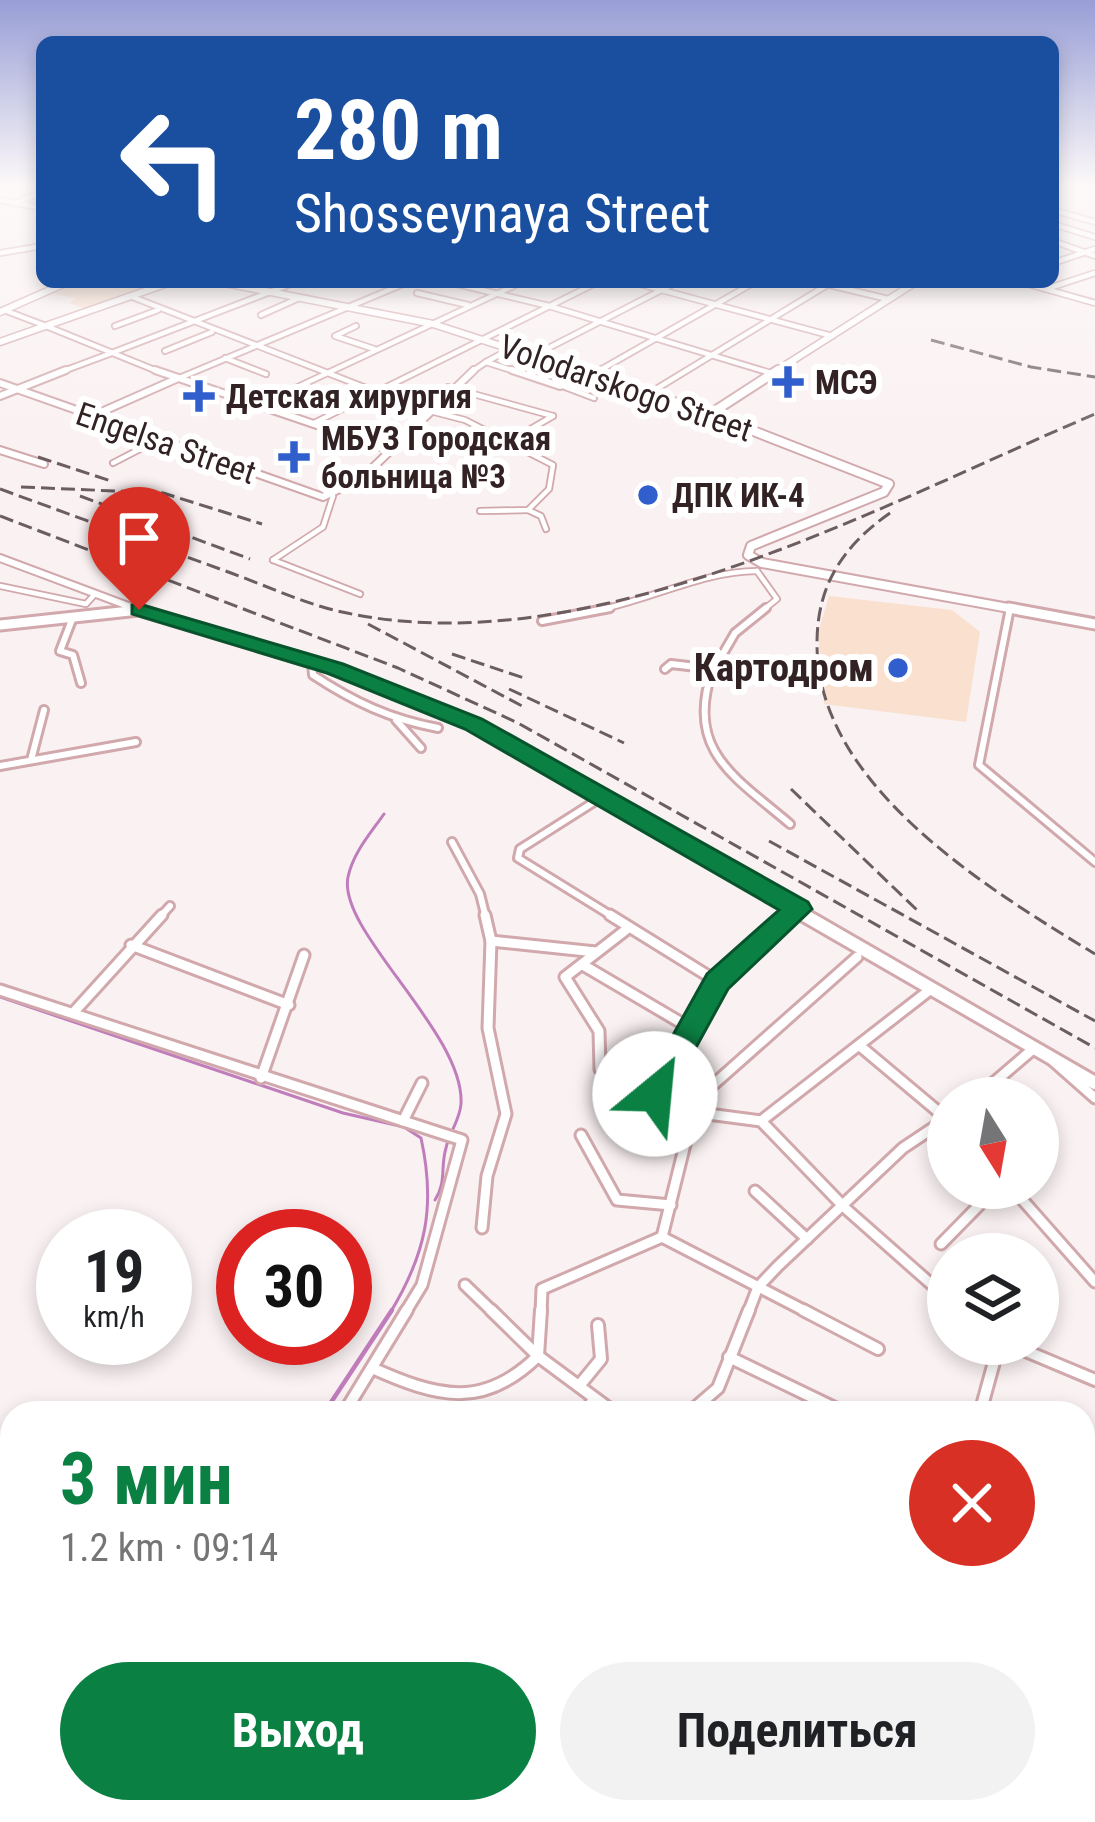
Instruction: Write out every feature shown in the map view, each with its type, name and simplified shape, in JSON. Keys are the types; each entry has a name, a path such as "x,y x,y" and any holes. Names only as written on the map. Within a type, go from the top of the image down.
{"main road":[{"path":"1,310 54,288"},
{"path":"0,342 153,288"},
{"name":"Volodarskogo Street","path":"250,288 434,324 710,414 878,478 890,488 752,546 748,555 759,567"},
{"path":"710,414 906,288"},
{"path":"759,567 1095,624"},
{"path":"0,625 139,610 312,662 474,724 1095,1083"}],"street":[{"path":"1059,285 1095,277"},
{"path":"0,396 280,288"},
{"path":"90,417 394,288"},
{"path":"475,288 774,374"},
{"path":"256,406 509,288"},
{"path":"311,424 586,288"},
{"path":"651,288 832,336"},
{"path":"531,357 666,288"},
{"path":"565,387 744,288"},
{"path":"648,394 821,288"},
{"path":"847,288 888,299"},
{"path":"1042,288 1095,303"},
{"path":"417,293 471,305"},
{"path":"130,296 371,393 465,420 553,465 549,489 528,510"},
{"path":"261,315 299,298"},
{"path":"115,326 160,309"},
{"path":"1,310 176,380 390,450"},
{"path":"356,326 335,336 376,349"},
{"path":"166,351 214,331"},
{"path":"360,594 273,560 309,540 328,520 334,496 348,490 390,450 448,387 510,350"},
{"path":"225,358 266,374"},
{"name":"Volodarskogo Street","path":"486,362 594,398"},
{"name":"Engelsa Street","path":"0,383 316,496 334,496"},
{"path":"448,387 553,416 509,442"},
{"path":"113,463 142,448 143,443 136,440 143,436"},
{"path":"0,450 44,464"},
{"path":"480,511 528,510 542,516 546,529"},
{"path":"0,558 139,610"},
{"path":"542,621 638,603 759,567 777,599 735,633 712,671 702,710 709,752 790,824"},
{"path":"0,586 86,604"},
{"path":"81,683 73,655 60,652 95,594"},
{"path":"1010,608 979,765 1095,862"},
{"path":"312,662 313,675 355,703 438,728"},
{"path":"665,669 671,664 712,671"},
{"path":"31,760 44,710"},
{"path":"396,719 421,748"},
{"path":"0,766 136,742"},
{"path":"604,795 520,849 518,858 718,982"},
{"path":"452,842 480,894 491,940 488,1028 506,1114 488,1176 482,1228"},
{"path":"73,1013 170,906"},
{"path":"655,1094 718,982 798,909"},
{"path":"627,929 565,977 598,1031 600,1069 625,1086 693,1112 761,1121 845,1208 927,1281"},
{"path":"491,940 599,952"},
{"path":"131,945 289,1005"},
{"path":"261,1078 304,955"},
{"path":"662,1237 693,1112 705,1092 857,957"},
{"path":"584,965 690,1028"},
{"path":"761,1121 932,988"},
{"path":"0,989 464,1144 422,1286 350,1401"},
{"path":"860,1046 927,1102"},
{"path":"1000,1077 1034,1048"},
{"path":"1050,1057 1057,1069 1095,1098"},
{"path":"403,1121 422,1083"},
{"path":"703,1401 718,1388 758,1287 845,1208 916,1133 927,1128"},
{"path":"581,1135 617,1200 671,1204"},
{"path":"755,1191 807,1238"},
{"path":"952,1233 975,1209"},
{"path":"1031,1209 1095,1282"},
{"path":"372,1368 401,1382 462,1395 508,1384 538,1356 542,1289 662,1237"},
{"path":"662,1237 878,1349"},
{"path":"465,1285 538,1356 597,1401"},
{"path":"580,1386 601,1359 598,1325"},
{"path":"729,1357 820,1401"},
{"path":"983,1401 993,1365"},
{"path":"1059,1365 1095,1380"}],"shaded area":[{"path":"64,288 143,288 87,310 70,303 75,298 53,294"},
{"name":"Картодром","path":"829,596 952,610 980,632 966,722 824,704 818,633"}],"waterway":[{"path":"384,814 350,868 350,899 457,1076 460,1110 447,1143 435,1200"},
{"path":"0,997 343,1113 404,1127 421,1138 428,1186 425,1229 412,1270 390,1313"},
{"path":"332,1401 392,1310"}],"railway":[{"path":"931,340 1031,367 1095,377"},
{"path":"0,489 342,612 436,623 532,617 630,598 728,568 824,532 1095,414"},
{"path":"38,457 114,482"},
{"path":"21,487 163,493 262,524"},
{"path":"80,496 250,559"},
{"path":"890,513 846,553 828,585 818,622 824,694 845,742 876,787 915,827 1006,898 1095,954"},
{"path":"0,516 398,668 518,723 1095,1048"},
{"path":"368,624 522,706"},
{"path":"452,654 524,678"},
{"path":"509,689 624,743"},
{"path":"791,789 918,911"},
{"path":"769,841 1095,1021"}],"place":[{"name":"МСЭ","path":"788,382"},
{"name":"Детская хирургия","path":"199,396"},
{"name":"МБУЗ Городская больница №3","path":"294,457"},
{"name":"ДПК ИК-4","path":"648,495"},
{"name":"Картодром","path":"898,668"}],"route":[{"path":"139,610 335,669 474,724 798,909 718,982 655,1094"}]}
